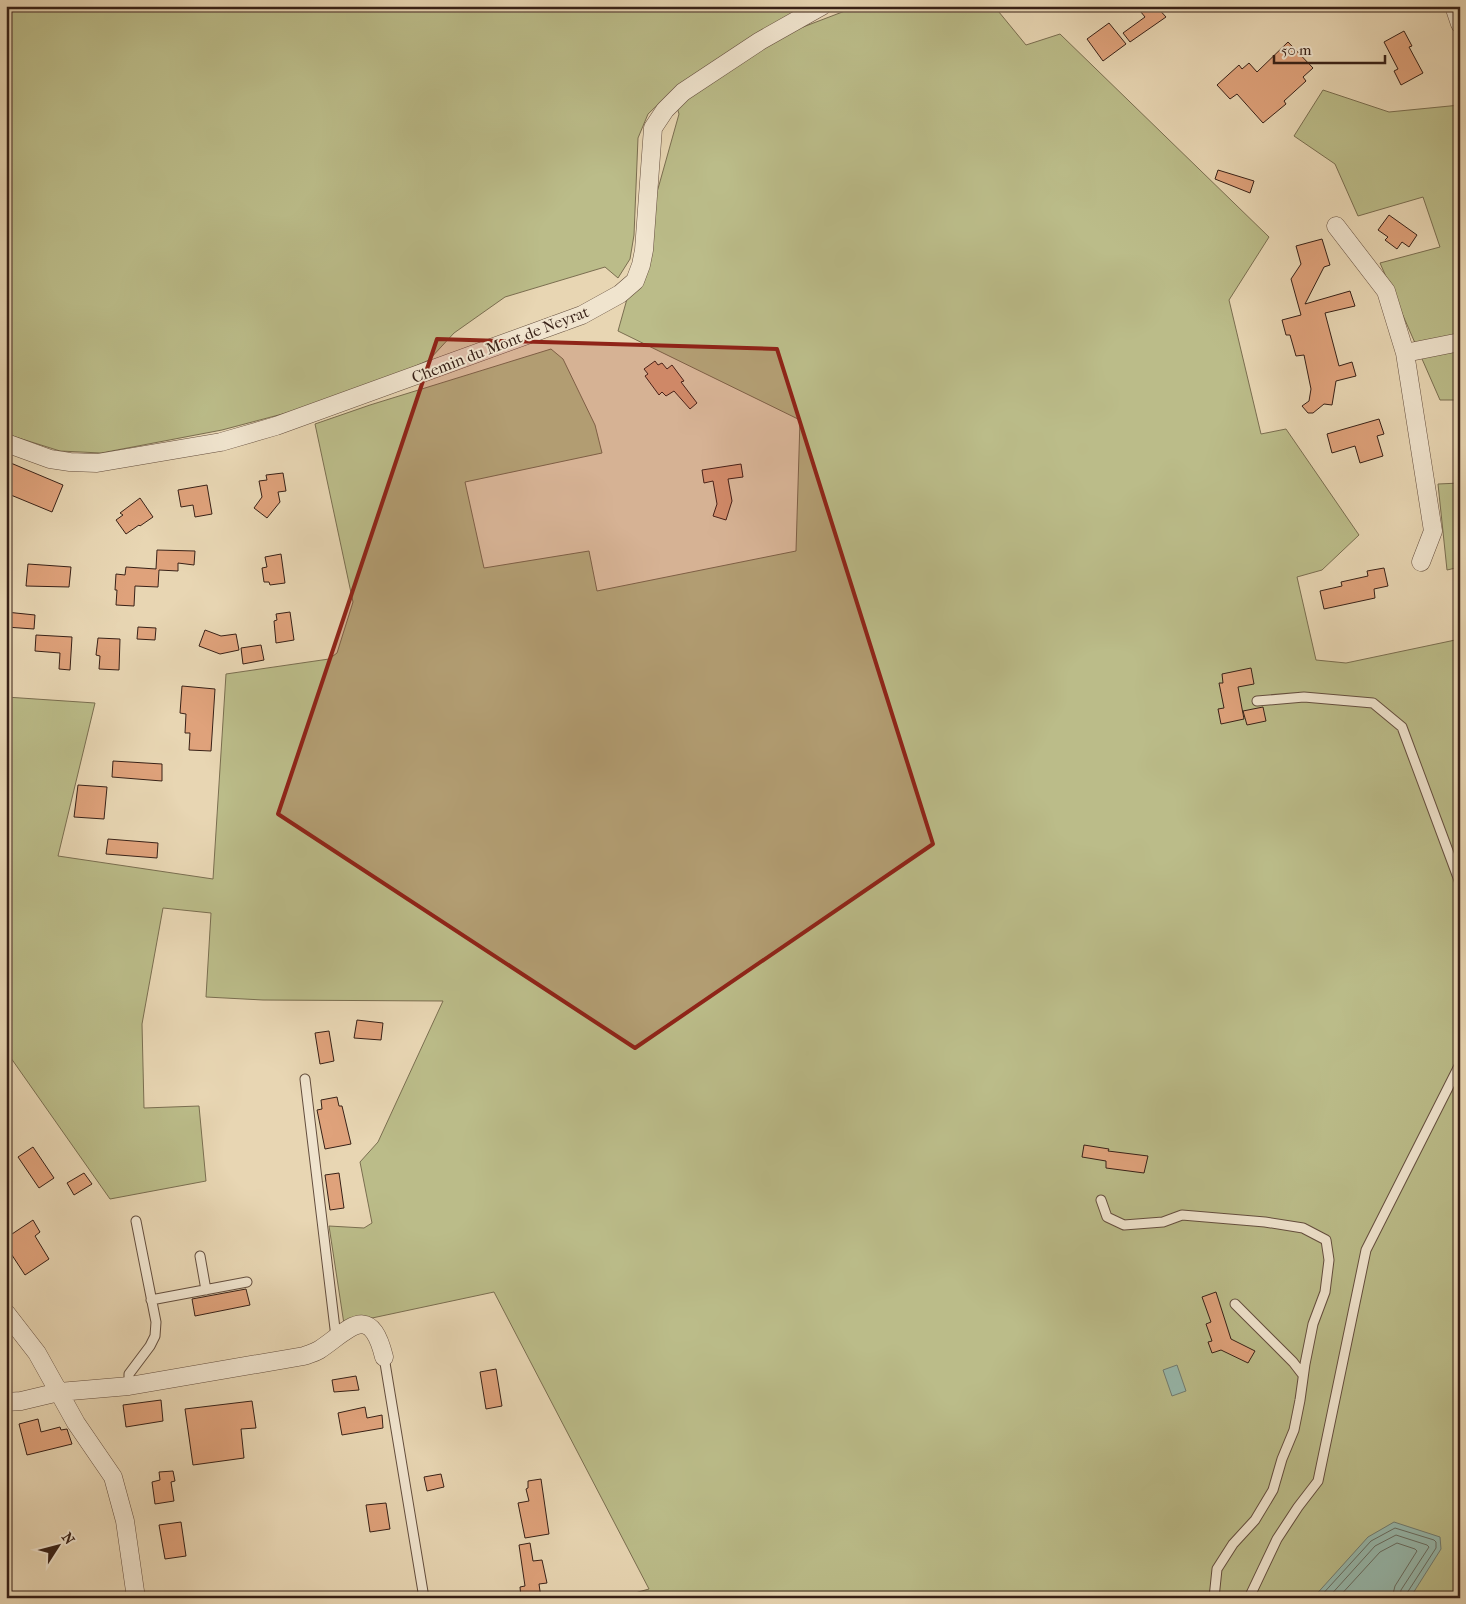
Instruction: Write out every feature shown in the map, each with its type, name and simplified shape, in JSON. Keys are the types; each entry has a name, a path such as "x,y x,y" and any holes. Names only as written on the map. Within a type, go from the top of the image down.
{"street":[{"name":"Chemin du Mont de Neyrat","path":"6,443 50,459 97,463 221,442 338,405 582,315 620,294 635,281 642,265 653,128 665,110 683,92 760,40 822,6"},
{"path":"1454,6 1460,24"},
{"path":"1336,226 1386,291 1405,353 1433,531 1421,562"},
{"path":"1405,353 1460,342"},
{"path":"6,1313 37,1353 76,1423 114,1477 125,1521 136,1598"},
{"path":"6,1402 21,1401 59,1392 129,1386 304,1356 317,1352 354,1325 362,1324 372,1328 380,1340 384,1357"}],"lane":[{"path":"1257,701 1304,697 1374,703 1402,727 1460,883"},
{"path":"1249,1598 1277,1539 1318,1481 1366,1250 1460,1064"},
{"path":"305,1079 336,1337"},
{"path":"1101,1200 1107,1217 1124,1225 1163,1222 1182,1215 1265,1222 1303,1228 1326,1240 1329,1260 1325,1292 1313,1324 1294,1430 1282,1459 1273,1490 1255,1520 1233,1544 1217,1569 1214,1598"},
{"path":"129,1386 130,1374 155,1336 156,1322 136,1221"},
{"path":"200,1256 206,1290"},
{"path":"151,1300 247,1282"},
{"path":"1235,1304 1293,1362 1303,1375"},
{"path":"384,1357 424,1598"}],"highlighted area":[{"path":"437,339 777,349 933,844 635,1048 278,814"}],"green space":[{"path":"6,6 827,6 803,27 858,6 994,6 1026,45 1060,34 1269,237 1229,300 1261,434 1286,429 1359,535 1322,570 1297,577 1316,660 1346,663 1460,639 1460,1598 617,1598 649,1589 494,1292 344,1324 329,1226 364,1228 372,1223 360,1162 378,1142 443,1001 263,1000 206,997 211,913 163,908 142,1024 144,1108 199,1106 206,1181 110,1199 6,1051 6,697 95,703 58,856 213,879 226,674 329,659 337,653 353,602 315,424 551,349 563,359 595,425 602,453 465,482 484,568 589,551 597,591 796,551 800,420 618,331 679,114 672,91 648,114 638,138 634,235 630,259 618,278 605,267 505,297 454,333 429,360 400,373 290,412 222,430 101,453 60,451 6,434"},
{"path":"1323,90 1389,112 1460,105 1460,400 1440,400 1380,263 1440,247 1423,197 1358,216 1335,164 1294,136"},
{"path":"1460,483 1460,567 1447,570 1438,484"}],"water":[{"path":"1177,1365 1186,1391 1172,1396 1163,1370"},
{"path":"1394,1522 1440,1537 1441,1549 1410,1598 1313,1598 1368,1537"}],"building":[{"path":"1136,6 1156,6 1166,17 1130,42 1123,33 1145,17"},
{"path":"1109,23 1126,44 1103,61 1087,39"},
{"path":"1404,31 1412,46 1409,47 1423,73 1401,85 1394,71 1398,69 1384,42"},
{"path":"1288,42 1313,68 1303,77 1306,81 1284,101 1286,104 1263,123 1237,94 1230,99 1217,85 1239,65 1242,69 1249,63 1257,72"},
{"path":"1218,170 1254,181 1250,193 1215,179"},
{"path":"1389,215 1417,235 1409,247 1402,242 1397,249 1385,240 1388,237 1378,230"},
{"path":"1322,239 1330,265 1324,267 1305,304 1350,291 1355,306 1325,313 1339,366 1352,362 1356,376 1336,381 1332,405 1324,404 1313,413 1308,413 1302,406 1309,401 1311,389 1304,355 1296,356 1290,335 1286,335 1282,320 1301,315 1291,279 1301,264 1296,246"},
{"path":"655,361 658,365 662,363 667,369 672,365 684,381 681,382 697,403 690,409 674,391 666,396 662,392 659,395 645,376 648,374 644,369"},
{"path":"1379,419 1384,434 1377,436 1383,456 1360,463 1355,446 1332,453 1327,434"},
{"path":"6,461 63,485 52,512 6,493"},
{"path":"741,464 743,477 728,479 732,501 726,520 713,516 717,504 713,481 704,483 702,470"},
{"path":"283,473 286,491 278,492 280,502 267,518 254,508 262,497 259,481 267,480 266,475"},
{"path":"207,485 212,514 195,517 193,505 181,507 178,490"},
{"path":"140,498 153,517 126,534 116,520 123,515 120,513"},
{"path":"157,550 195,551 194,565 178,563 178,571 159,570 158,587 135,586 134,606 116,605 116,574 125,575 126,567 156,569"},
{"path":"281,554 285,583 270,585 269,582 264,582 262,568 267,567 265,557"},
{"path":"28,564 71,567 69,587 26,586"},
{"path":"1384,568 1388,586 1374,589 1375,598 1324,609 1320,591 1342,586 1341,582 1368,576 1367,571"},
{"path":"6,612 35,615 34,629 6,627"},
{"path":"290,612 294,640 276,643 274,621 277,620 276,614"},
{"path":"138,627 156,628 155,640 137,639"},
{"path":"205,630 221,636 236,634 239,650 220,654 199,646"},
{"path":"36,635 72,637 70,670 59,669 60,653 35,651"},
{"path":"98,638 120,639 119,670 99,669 100,656 96,655"},
{"path":"261,645 264,660 243,664 241,648"},
{"path":"1251,668 1254,684 1238,687 1244,719 1221,724 1218,709 1224,708 1219,683 1223,683 1222,674"},
{"path":"182,686 215,689 211,751 189,750 190,733 185,733 186,714 180,713"},
{"path":"1263,707 1266,721 1247,725 1243,711"},
{"path":"113,761 162,764 162,781 112,777"},
{"path":"78,785 107,787 104,819 74,817"},
{"path":"108,839 158,843 157,858 106,854"},
{"path":"357,1020 383,1023 381,1040 354,1038"},
{"path":"329,1031 334,1061 320,1064 315,1033"},
{"path":"337,1097 339,1106 342,1106 351,1144 325,1149 317,1110 322,1109 321,1100"},
{"path":"1084,1145 1109,1149 1108,1151 1148,1156 1144,1173 1106,1168 1106,1161 1082,1157"},
{"path":"33,1147 54,1178 39,1188 18,1157"},
{"path":"84,1173 92,1184 74,1195 67,1183"},
{"path":"339,1173 344,1208 330,1210 325,1175"},
{"path":"33,1220 40,1232 35,1236 49,1259 25,1275 6,1246 6,1238"},
{"path":"246,1289 250,1305 195,1316 192,1299"},
{"path":"1216,1292 1231,1339 1255,1351 1248,1363 1221,1350 1212,1353 1208,1342 1212,1341 1206,1324 1211,1322 1202,1297"},
{"path":"496,1369 502,1406 486,1409 480,1372"},
{"path":"356,1376 359,1390 334,1392 332,1380"},
{"path":"161,1400 163,1421 126,1427 123,1405"},
{"path":"252,1401 256,1428 241,1429 244,1458 193,1465 185,1409"},
{"path":"365,1407 367,1418 382,1415 383,1428 342,1435 338,1413"},
{"path":"38,1419 41,1432 60,1427 61,1430 67,1429 72,1444 27,1455 19,1424"},
{"path":"173,1471 175,1481 171,1482 174,1501 155,1504 152,1482 160,1480 159,1472"},
{"path":"441,1474 444,1487 427,1491 424,1477"},
{"path":"541,1479 549,1534 525,1538 518,1503 529,1501 526,1489 528,1488 528,1481"},
{"path":"386,1503 390,1529 370,1532 366,1505"},
{"path":"181,1522 186,1556 165,1559 159,1525"},
{"path":"530,1543 533,1561 542,1560 547,1583 539,1584 541,1598 521,1598 520,1587 525,1586 519,1545"}]}
